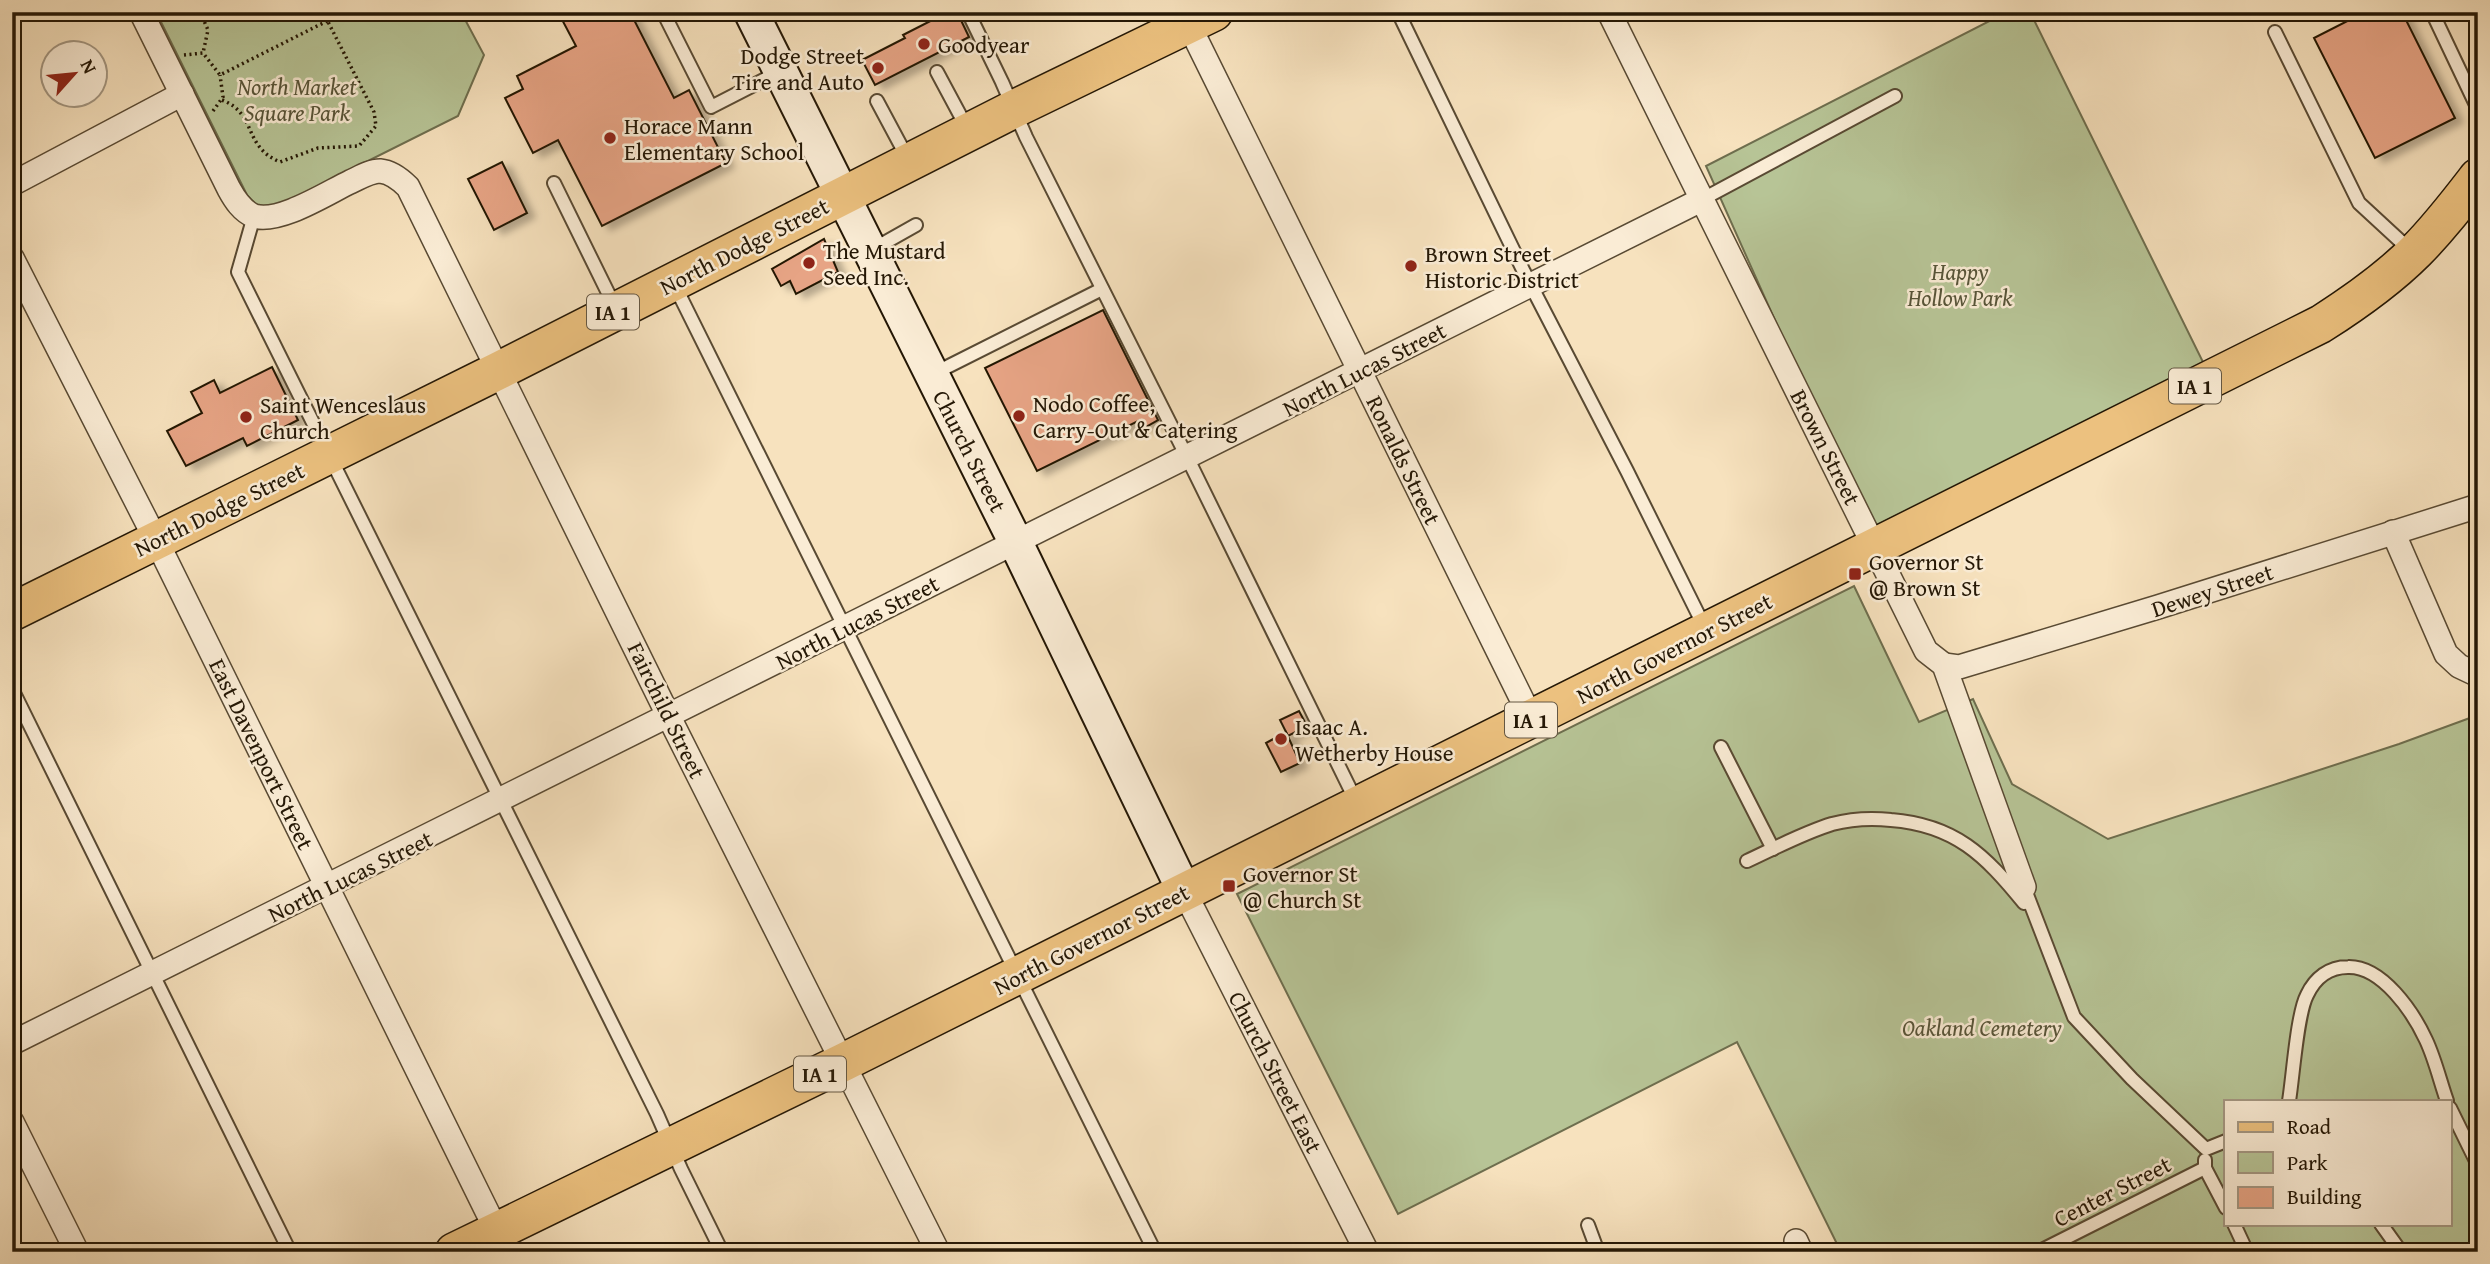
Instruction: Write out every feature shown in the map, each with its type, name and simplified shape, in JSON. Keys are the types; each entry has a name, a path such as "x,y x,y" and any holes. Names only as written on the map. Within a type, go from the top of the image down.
{"main road":[{"name":"North Dodge Street","path":"12,612 673,283 1195,16"},
{"name":"North Governor Street","path":"454,1252 502,1241 671,1146 1185,893 2322,324 2353,304 2414,254 2443,223 2478,177"}],"street":[{"path":"141,12 234,198 254,216"},
{"name":"Church Street","path":"751,12 1016,543 1185,893"},
{"name":"Brown Street","path":"1609,12 1926,651 1944,665 2024,887"},
{"name":"Ronalds Street","path":"1195,16 1360,371 1532,720"},
{"path":"12,184 182,94"},
{"name":"Fairchild Street","path":"254,216 270,217 285,213 364,176 380,172 390,174 408,187 669,717 938,1252"},
{"name":"North Lucas Street","path":"12,1043 1701,200"},
{"name":"East Davenport Street","path":"12,258 156,540 502,1241"},
{"name":"Dewey Street","path":"1944,665 1959,667 2478,506"},
{"path":"2393,533 2446,654 2459,666 2478,675"},
{"name":"Church Street East","path":"1185,893 1367,1252"},
{"path":"12,1122 77,1252"}],"lane":[{"path":"663,12 712,107 781,71"},
{"path":"968,12 1102,289 1359,806"},
{"path":"1398,12 1531,285 1706,632"},
{"path":"2432,12 2478,109"},
{"path":"2275,32 2360,203 2414,254"},
{"path":"937,72 969,132"},
{"path":"1701,200 1895,96"},
{"path":"877,101 909,162"},
{"path":"554,183 617,310"},
{"path":"254,216 238,272 502,800 722,1252"},
{"path":"870,251 916,225"},
{"path":"673,283 1156,1252"},
{"path":"932,375 1102,289"},
{"path":"12,689 290,1252"},
{"path":"1721,747 1773,849"},
{"path":"1748,860 1835,823 1874,818 1910,821 1947,832 1983,857 2037,920"},
{"path":"2024,887 2074,1017 2132,1079 2206,1149"},
{"path":"2290,1100 2305,998 2318,978 2337,967 2359,966 2389,984 2405,1006 2426,1040 2447,1100"},
{"path":"2453,1128 2478,1164"},
{"path":"2206,1149 2224,1142"},
{"path":"2206,1149 2204,1168 2224,1204"},
{"name":"Center Street","path":"2038,1252 2204,1168"},
{"path":"1588,1225 1598,1252"},
{"path":"2235,1226 2248,1252"},
{"path":"2382,1226 2401,1252"}],"path":[{"path":"195,122 212,112 222,100 223,86 220,75 203,53 208,30 200,12"},
{"path":"222,100 234,105 244,117 256,145 267,156 280,162 318,148 359,146 376,126 374,112 323,12"},
{"path":"220,75 345,12"},
{"path":"166,63 188,53 203,53"}],"green space":[{"name":"North Market Square Park","path":"156,12 461,12 484,55 458,116 276,207 259,208 247,195"},
{"name":"Happy Hollow Park","path":"2007,12 2030,12 2203,362 1876,546 1706,166"},
{"name":"Oakland Cemetery","path":"1854,586 1919,722 1973,699 2012,784 2108,839 2399,744 2478,715 2478,1252 1841,1252 1737,1042 1398,1214 1237,894"}],"building":[{"path":"558,12 630,12 674,98 689,90 726,163 602,226 558,140 533,153 505,98 523,89 517,76 576,46"},
{"name":"Goodyear","path":"948,12 957,12 969,37 875,85 862,60"},
{"path":"2365,12 2402,12 2455,118 2375,158 2314,38"},
{"path":"502,162 527,213 494,230 468,179"},
{"name":"The Mustard Seed Inc.","path":"824,239 838,272 796,294 790,281 781,286 772,269"},
{"path":"1103,310 1158,420 1144,428 1140,420 1037,471 985,368"},
{"name":"Saint Wenceslaus Church","path":"272,367 298,420 247,446 243,438 186,466 167,431 202,413 191,392 214,380 220,393"},
{"path":"1299,711 1307,726 1288,736 1280,720"},
{"path":"1286,732 1300,763 1281,772 1266,743"}],"place":[{"name":"Goodyear","path":"924,44"},
{"name":"Dodge Street Tire and Auto","path":"878,68"},
{"name":"Horace Mann Elementary School","path":"610,138"},
{"name":"The Mustard Seed Inc.","path":"809,263"},
{"name":"Brown Street Historic District","path":"1411,266"},
{"name":"Nodo Coffee, Carry-Out & Catering","path":"1019,416"},
{"name":"Saint Wenceslaus Church","path":"246,417"},
{"name":"Governor St @ Brown St","path":"1855,574"},
{"name":"Isaac A. Wetherby House","path":"1281,739"},
{"name":"Governor St @ Church St","path":"1229,886"}]}
